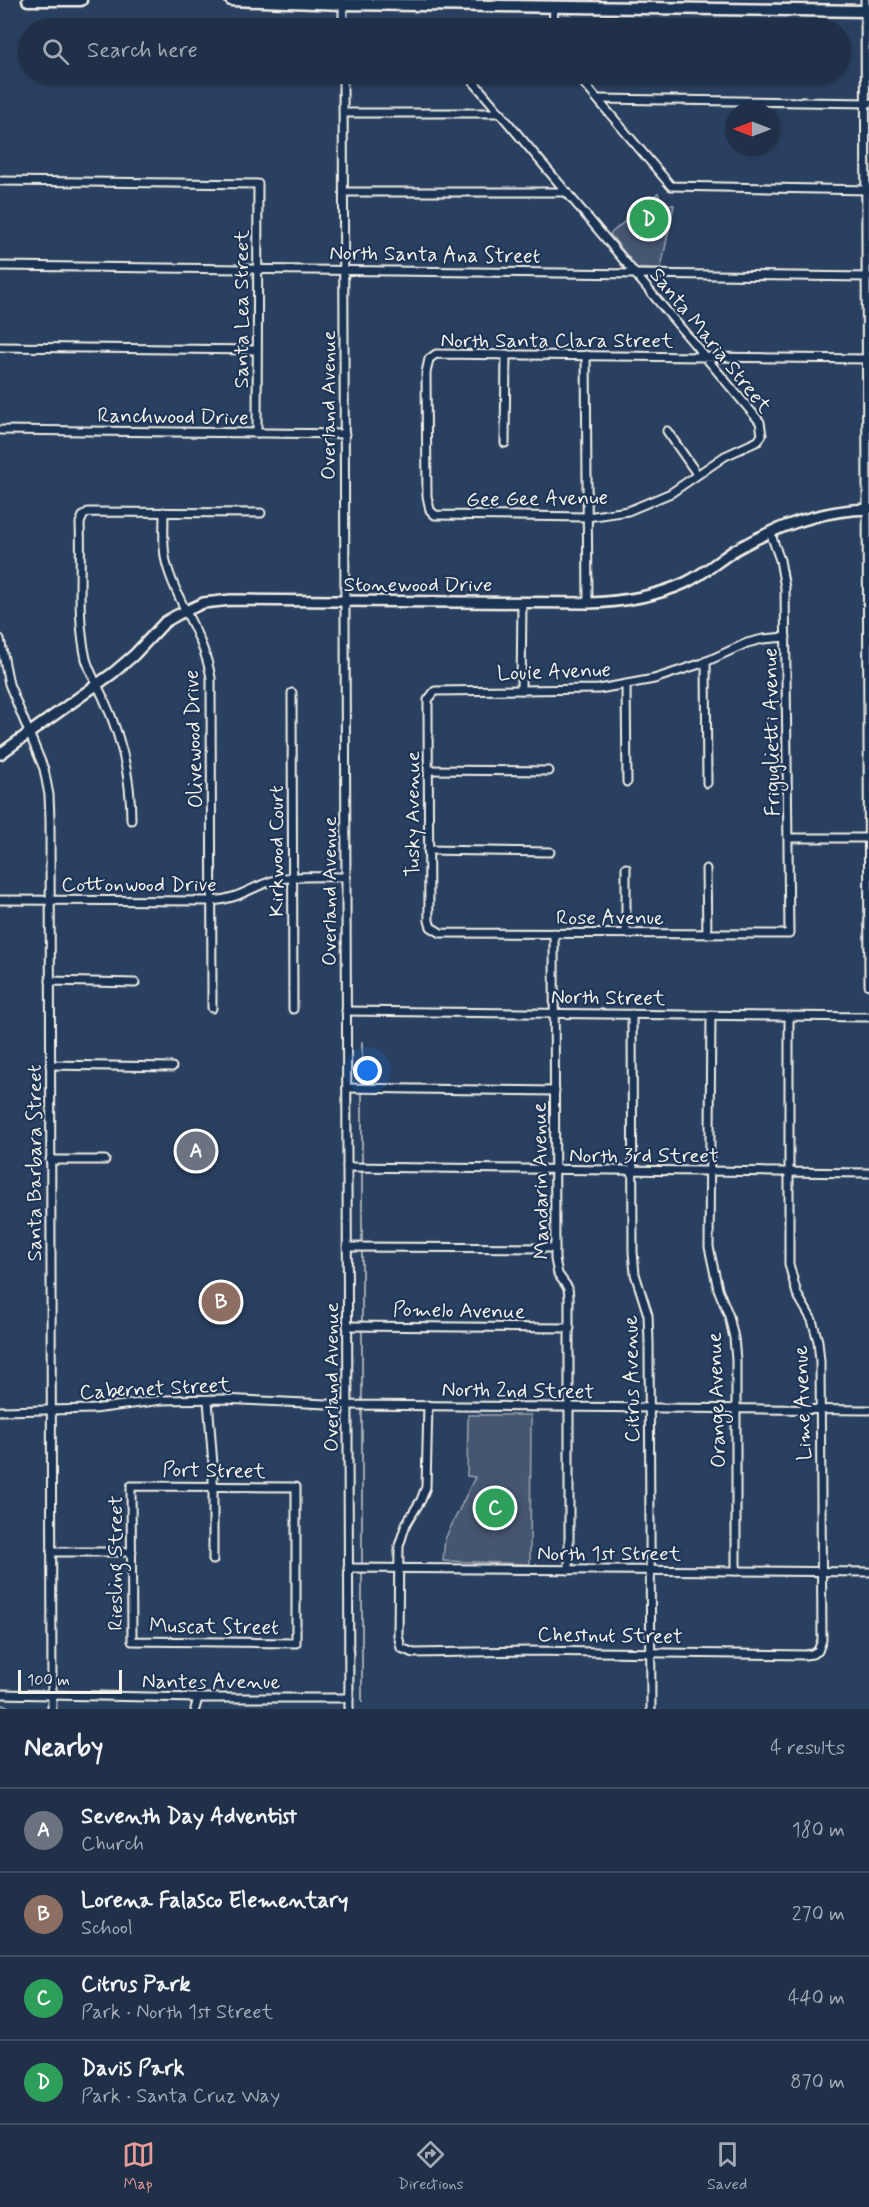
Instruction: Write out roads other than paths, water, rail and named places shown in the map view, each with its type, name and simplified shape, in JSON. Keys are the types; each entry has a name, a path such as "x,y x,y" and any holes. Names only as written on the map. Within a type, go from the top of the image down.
{"main road":[{"path":"28,0 81,0"},
{"path":"231,0 554,7 866,7"}],"street":[{"path":"343,2 343,18"},
{"path":"553,18 554,7"},
{"path":"866,7 869,985"},
{"name":"Overland Avenue","path":"343,84 349,1709"},
{"name":"Santa Maria Street","path":"476,84 760,422 762,435"},
{"path":"585,84 671,186 868,190"},
{"path":"598,99 867,103"},
{"path":"344,112 501,113"},
{"name":"Santa Lea Street","path":"0,181 258,184 257,433"},
{"path":"344,192 567,192"},
{"name":"North Santa Ana Street","path":"0,266 868,277"},
{"path":"0,347 257,350"},
{"name":"North Santa Clara Street","path":"435,515 430,510 427,496 426,373 429,359 436,354 868,359"},
{"path":"505,443 506,354"},
{"path":"586,355 588,603"},
{"name":"Ranchwood Drive","path":"0,430 345,434"},
{"path":"667,431 697,474"},
{"name":"Gee Gee Avenue","path":"435,515 587,517 628,512 671,493 731,452 752,445 762,435"},
{"name":"Stonewood Drive","path":"0,754 134,655 165,622 203,603 345,601 588,603 629,600 666,591 688,581 733,552 770,532 838,510 868,509"},
{"path":"131,820 131,796 122,749 103,696 86,658 81,624 80,523 83,516 96,512 261,513"},
{"name":"Olivewood Drive","path":"164,513 167,567 205,651 211,678 212,1008"},
{"name":"Friguglietti Avenue","path":"770,532 785,581 789,934"},
{"path":"521,690 522,602"},
{"name":"Louie Avenue","path":"429,700 435,691 599,690 654,679 706,661 747,643 786,637"},
{"name":"Santa Barbara Street","path":"0,639 9,684 40,757 49,795 52,1709"},
{"path":"706,661 707,783"},
{"path":"626,685 627,782"},
{"name":"Kirkwood Court","path":"292,693 293,1009"},
{"name":"Tusky Avenue","path":"429,700 428,850 431,927"},
{"path":"428,770 549,771"},
{"path":"789,838 868,838"},
{"path":"428,850 550,852"},
{"path":"626,868 626,933"},
{"path":"706,869 706,934"},
{"name":"Cottonwood Drive","path":"0,900 212,901 236,897 269,882 293,878 346,877"},
{"name":"Rose Avenue","path":"431,927 441,933 789,934"},
{"name":"Mandarin Avenue","path":"554,933 555,1259 558,1274 568,1288 570,1328 569,1570"},
{"path":"50,981 135,983"},
{"name":"North Street","path":"346,1011 869,1017"},
{"name":"Citrus Avenue","path":"632,1014 633,1252 635,1274 648,1315 651,1709"},
{"name":"Orange Avenue","path":"711,1015 709,1247 712,1268 729,1316 734,1338 736,1571"},
{"name":"Lime Avenue","path":"789,1016 789,1264 797,1294 812,1320 818,1341 821,1410 822,1640 818,1651"},
{"path":"50,1065 172,1067"},
{"path":"346,1088 555,1091"},
{"path":"50,1160 105,1160"},
{"name":"North 3rd Street","path":"347,1167 869,1173"},
{"path":"347,1247 555,1248"},
{"name":"Pomelo Avenue","path":"347,1326 570,1328"},
{"name":"Cabernet Street","path":"0,1411 94,1409 162,1400 348,1405"},
{"path":"208,1400 213,1560"},
{"name":"North 2nd Street","path":"348,1405 869,1410"},
{"path":"398,1568 399,1546 403,1531 409,1517 421,1500 426,1486 428,1405"},
{"name":"Port Street","path":"131,1486 296,1487 296,1643"},
{"name":"Riesling Street","path":"131,1486 132,1641"},
{"path":"51,1552 132,1552"},
{"name":"North 1st Street","path":"348,1568 869,1572"},
{"name":"Chestnut Street","path":"398,1568 398,1635 401,1648 414,1653 650,1652 805,1655 818,1651"},
{"name":"Muscat Street","path":"132,1641 296,1643"},
{"name":"Nantes Avenue","path":"0,1694 349,1698"},
{"path":"195,1709 198,1698"},
{"path":"198,1698 201,1709"}],"waterway":[{"path":"362,1042 362,1702"},
{"path":"0,1705 7,1706 9,1709"}],"place":[{"name":"Davis Park","path":"649,219"},
{"name":"Seventh Day Adventist","path":"196,1151"},
{"name":"Lorena Falasco Elementary","path":"221,1302"},
{"name":"Citrus Park","path":"495,1508"}]}
